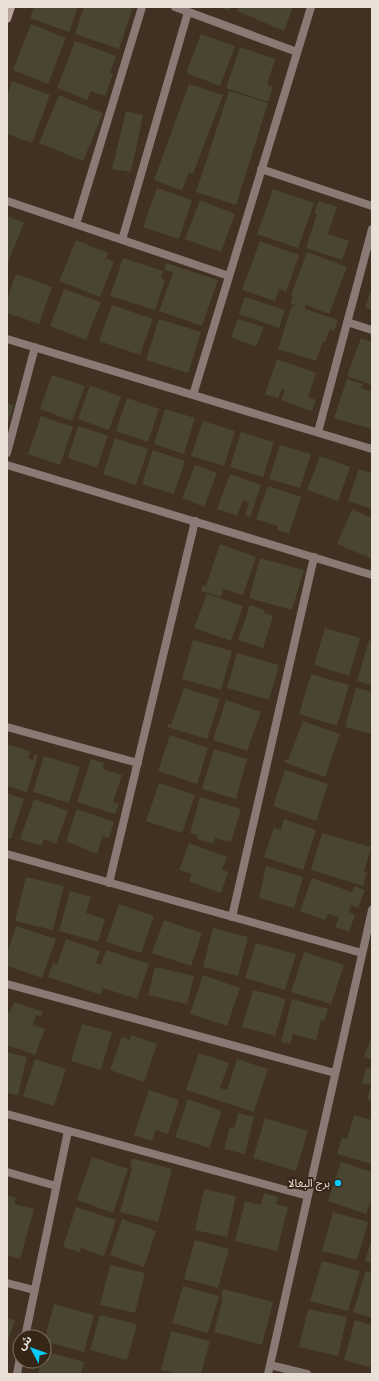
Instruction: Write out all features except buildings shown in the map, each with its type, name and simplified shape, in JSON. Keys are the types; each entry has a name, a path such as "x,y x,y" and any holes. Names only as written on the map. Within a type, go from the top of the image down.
{"main road":[{"path":"7,19 11,7"}],"street":[{"path":"76,224 142,7"},
{"path":"174,7 297,52"},
{"path":"193,395 311,7"},
{"path":"122,240 188,12"},
{"path":"261,169 372,206"},
{"path":"7,201 229,276"},
{"path":"318,432 372,229"},
{"path":"347,322 372,330"},
{"path":"7,339 372,449"},
{"path":"7,453 35,347"},
{"path":"7,465 372,575"},
{"path":"110,883 195,521"},
{"path":"232,917 314,557"},
{"path":"7,727 138,763"},
{"path":"7,854 362,953"},
{"path":"268,1374 372,910"},
{"path":"7,984 335,1073"},
{"path":"7,1114 308,1196"},
{"path":"26,1329 68,1131"},
{"path":"7,1172 56,1186"},
{"path":"7,1283 34,1290"},
{"path":"270,1365 306,1374"}],"place":[{"name":"برج البغالا","path":"338,1183"}]}
